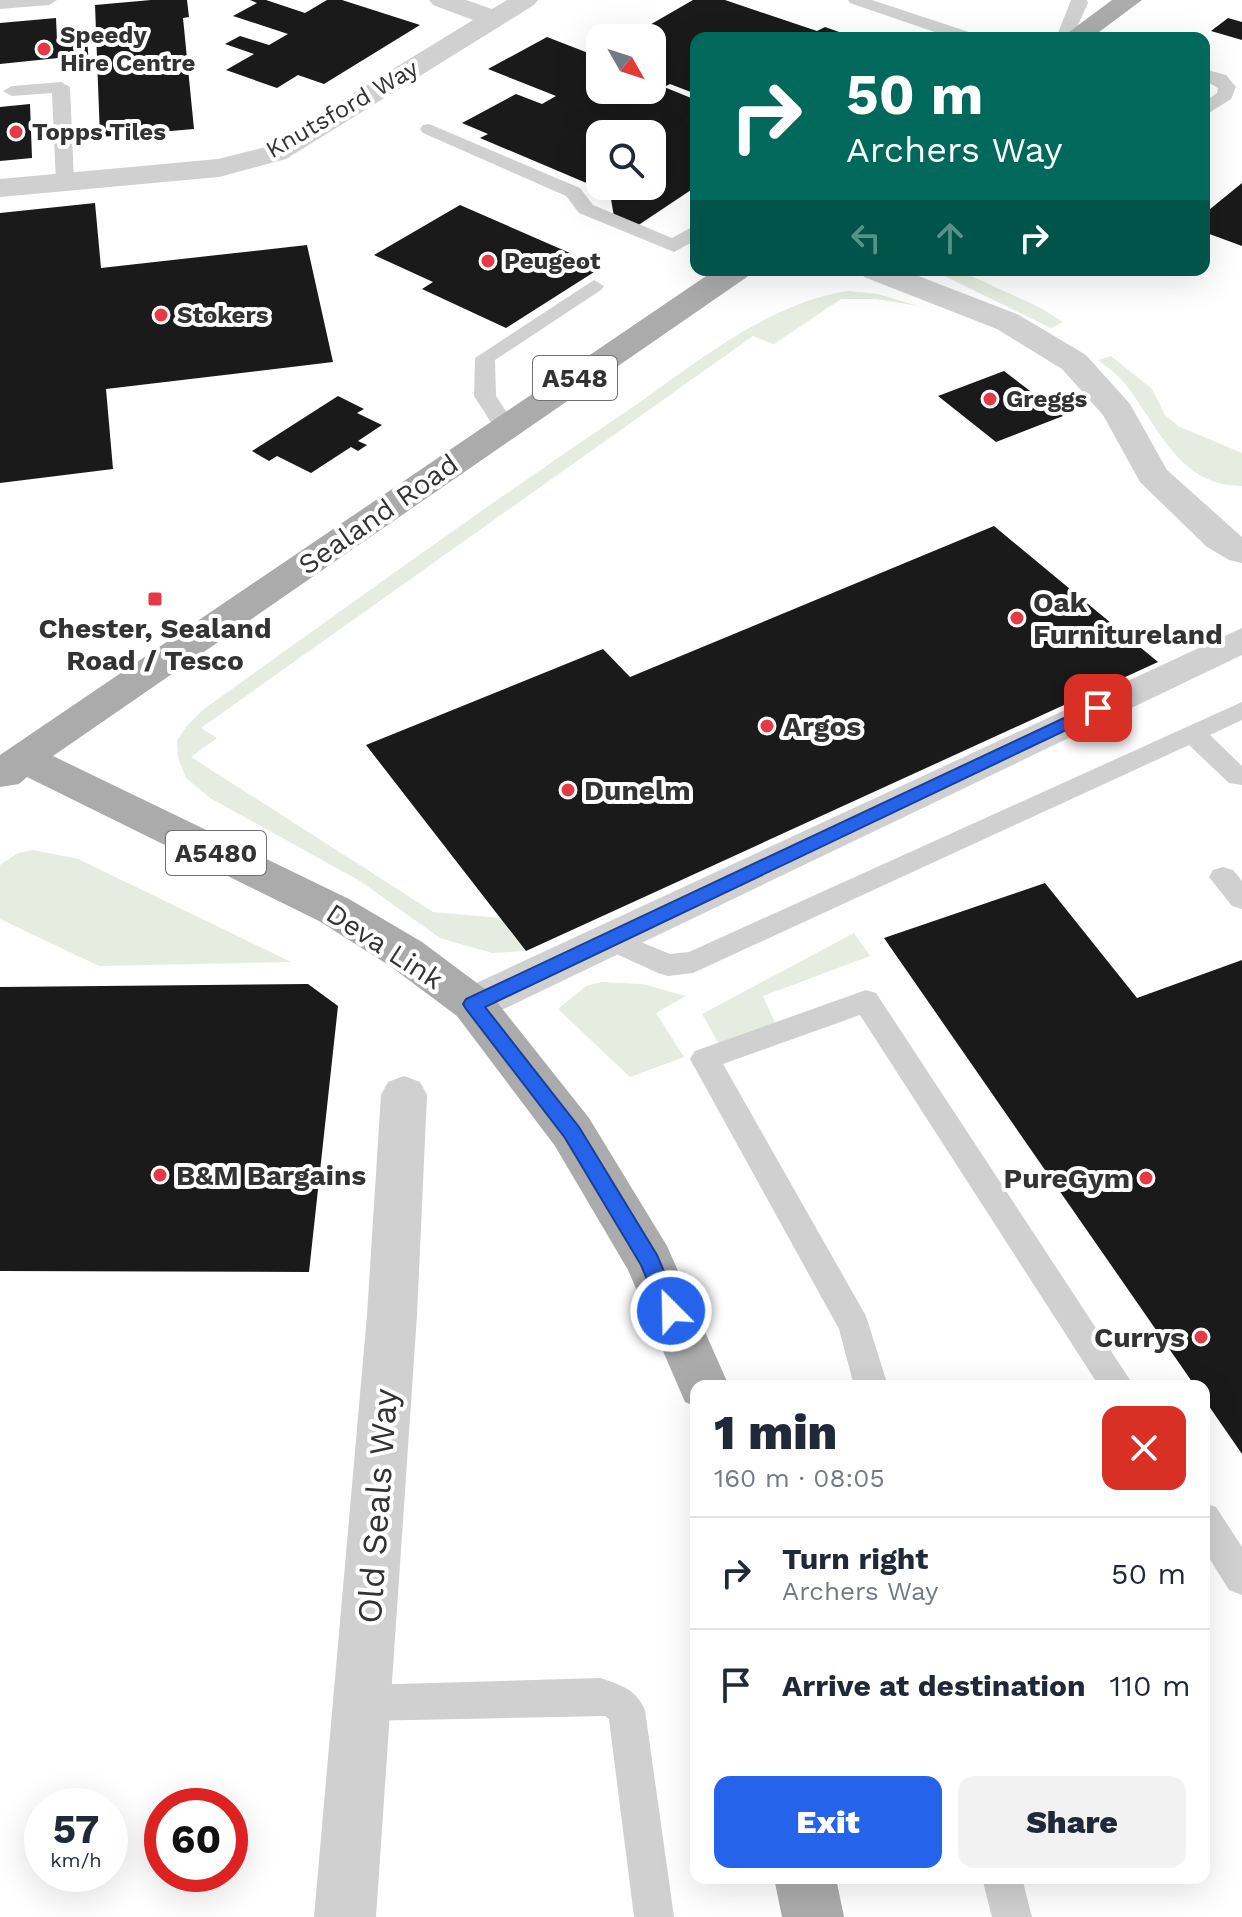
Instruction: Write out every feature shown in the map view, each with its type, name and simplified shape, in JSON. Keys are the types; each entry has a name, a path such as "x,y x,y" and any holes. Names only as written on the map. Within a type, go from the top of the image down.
{"main road":[{"path":"1083,32 1129,0"},
{"name":"Sealand Road","path":"7,768 234,615 504,425 727,276"},
{"name":"Deva Link","path":"7,768 334,910 406,954 473,1004 572,1132 649,1261 700,1380"},
{"path":"806,1884 813,1917"}],"street":[{"path":"442,0 494,19"},
{"name":"Knutsford Way","path":"0,188 219,168 276,153 525,0"},
{"path":"890,276 1008,322 1074,362 1118,411 1152,475 1235,540"},
{"path":"473,1004 1242,640"},
{"name":"Old Seals Way","path":"345,1917 393,1302 404,1095"}],"lane":[{"path":"0,4 49,0"},
{"path":"856,0 951,32"},
{"path":"1067,32 1079,0"},
{"path":"1210,76 1220,79 1227,87 1225,95 1210,106"},
{"path":"12,91 61,87 65,183"},
{"path":"429,129 573,192 586,209 674,246 690,235"},
{"path":"504,425 485,396 485,358 594,286"},
{"path":"609,939 668,965 693,962 1242,710"},
{"path":"1192,733 1238,777"},
{"path":"1223,877 1242,899"},
{"path":"869,1380 855,1326 705,1059 866,1001 1113,1380"},
{"path":"1210,1528 1242,1578"},
{"path":"362,1703 600,1696 617,1702 626,1710 654,1917"},
{"path":"1004,1884 1012,1917"}],"shaded area":[{"path":"944,276 971,276 1041,308 1063,322 1051,328"},
{"path":"848,291 878,294 918,306 877,299 841,299 774,344 753,336 201,728 217,738 191,757 433,912 500,918 526,951 492,953 440,938 360,881 210,798 186,778 178,758 177,741 204,709 463,524 729,340 787,309"},
{"path":"1111,356 1152,389 1165,415 1178,426 1242,453 1242,486 1220,483 1186,465 1123,381 1098,360"},
{"path":"33,850 78,859 291,962 99,966 0,919 0,865 18,853"},
{"path":"854,933 870,956 763,996 775,1023 719,1044 702,1014"},
{"path":"601,982 642,984 686,996 656,1013 684,1057 630,1077 558,1009 586,986"}],"building":[{"path":"187,0 189,17 183,18 194,129 100,137 95,5"},
{"path":"250,0 266,0 305,13 327,0 342,0 420,25 324,84 298,75 277,88 226,70 254,54 225,44 240,36 269,45 288,34 233,16 257,3"},
{"path":"693,0 725,0 817,31 825,27 839,32 690,32 690,92 670,84 666,86 666,24 651,24"},
{"name":"Speedy Hire Centre","path":"56,18 57,40 87,37 89,67 59,69 58,58 0,64 0,23"},
{"path":"1228,18 1242,22 1242,40 1211,31"},
{"path":"547,37 586,52 586,104 666,104 666,88 690,98 690,191 637,226 614,217 611,200 666,200 666,120 586,120 586,183 480,138 488,134 462,123 516,94 542,104 556,96 488,69"},
{"name":"Topps Tiles","path":"30,104 32,158 0,161 0,107"},
{"path":"1242,183 1242,246 1210,234 1210,209"},
{"name":"Stokers","path":"95,203 101,268 307,245 333,362 106,389 113,469 0,483 0,213"},
{"name":"Peugeot","path":"460,205 602,267 506,328 422,289 433,282 374,255"},
{"path":"1004,371 1063,416 996,442 938,396"},
{"path":"338,396 364,409 357,413 382,425 358,441 367,445 358,451 351,447 311,473 277,456 269,461 252,451"},
{"path":"994,526 1158,662 526,951 366,745 603,649 630,677"},
{"path":"1045,883 1137,998 1242,960 1242,1454 1210,1408 1210,1380 1191,1380 884,938"},
{"name":"B&M Bargains","path":"308,984 338,1006 309,1272 0,1271 0,987"}],"place":[{"name":"Speedy Hire Centre","path":"44,49"},
{"name":"Topps Tiles","path":"16,132"},
{"name":"Peugeot","path":"488,261"},
{"name":"Stokers","path":"161,315"},
{"name":"Greggs","path":"990,399"},
{"name":"Chester, Sealand Road / Tesco","path":"155,599"},
{"name":"Oak Furnitureland","path":"1017,618"},
{"name":"Argos","path":"767,726"},
{"name":"Dunelm","path":"568,790"},
{"name":"B&M Bargains","path":"160,1175"},
{"name":"PureGym","path":"1146,1178"},
{"name":"Currys","path":"1201,1337"}],"route":[{"path":"671,1311 649,1261 572,1132 473,1004 1098,708"}]}
